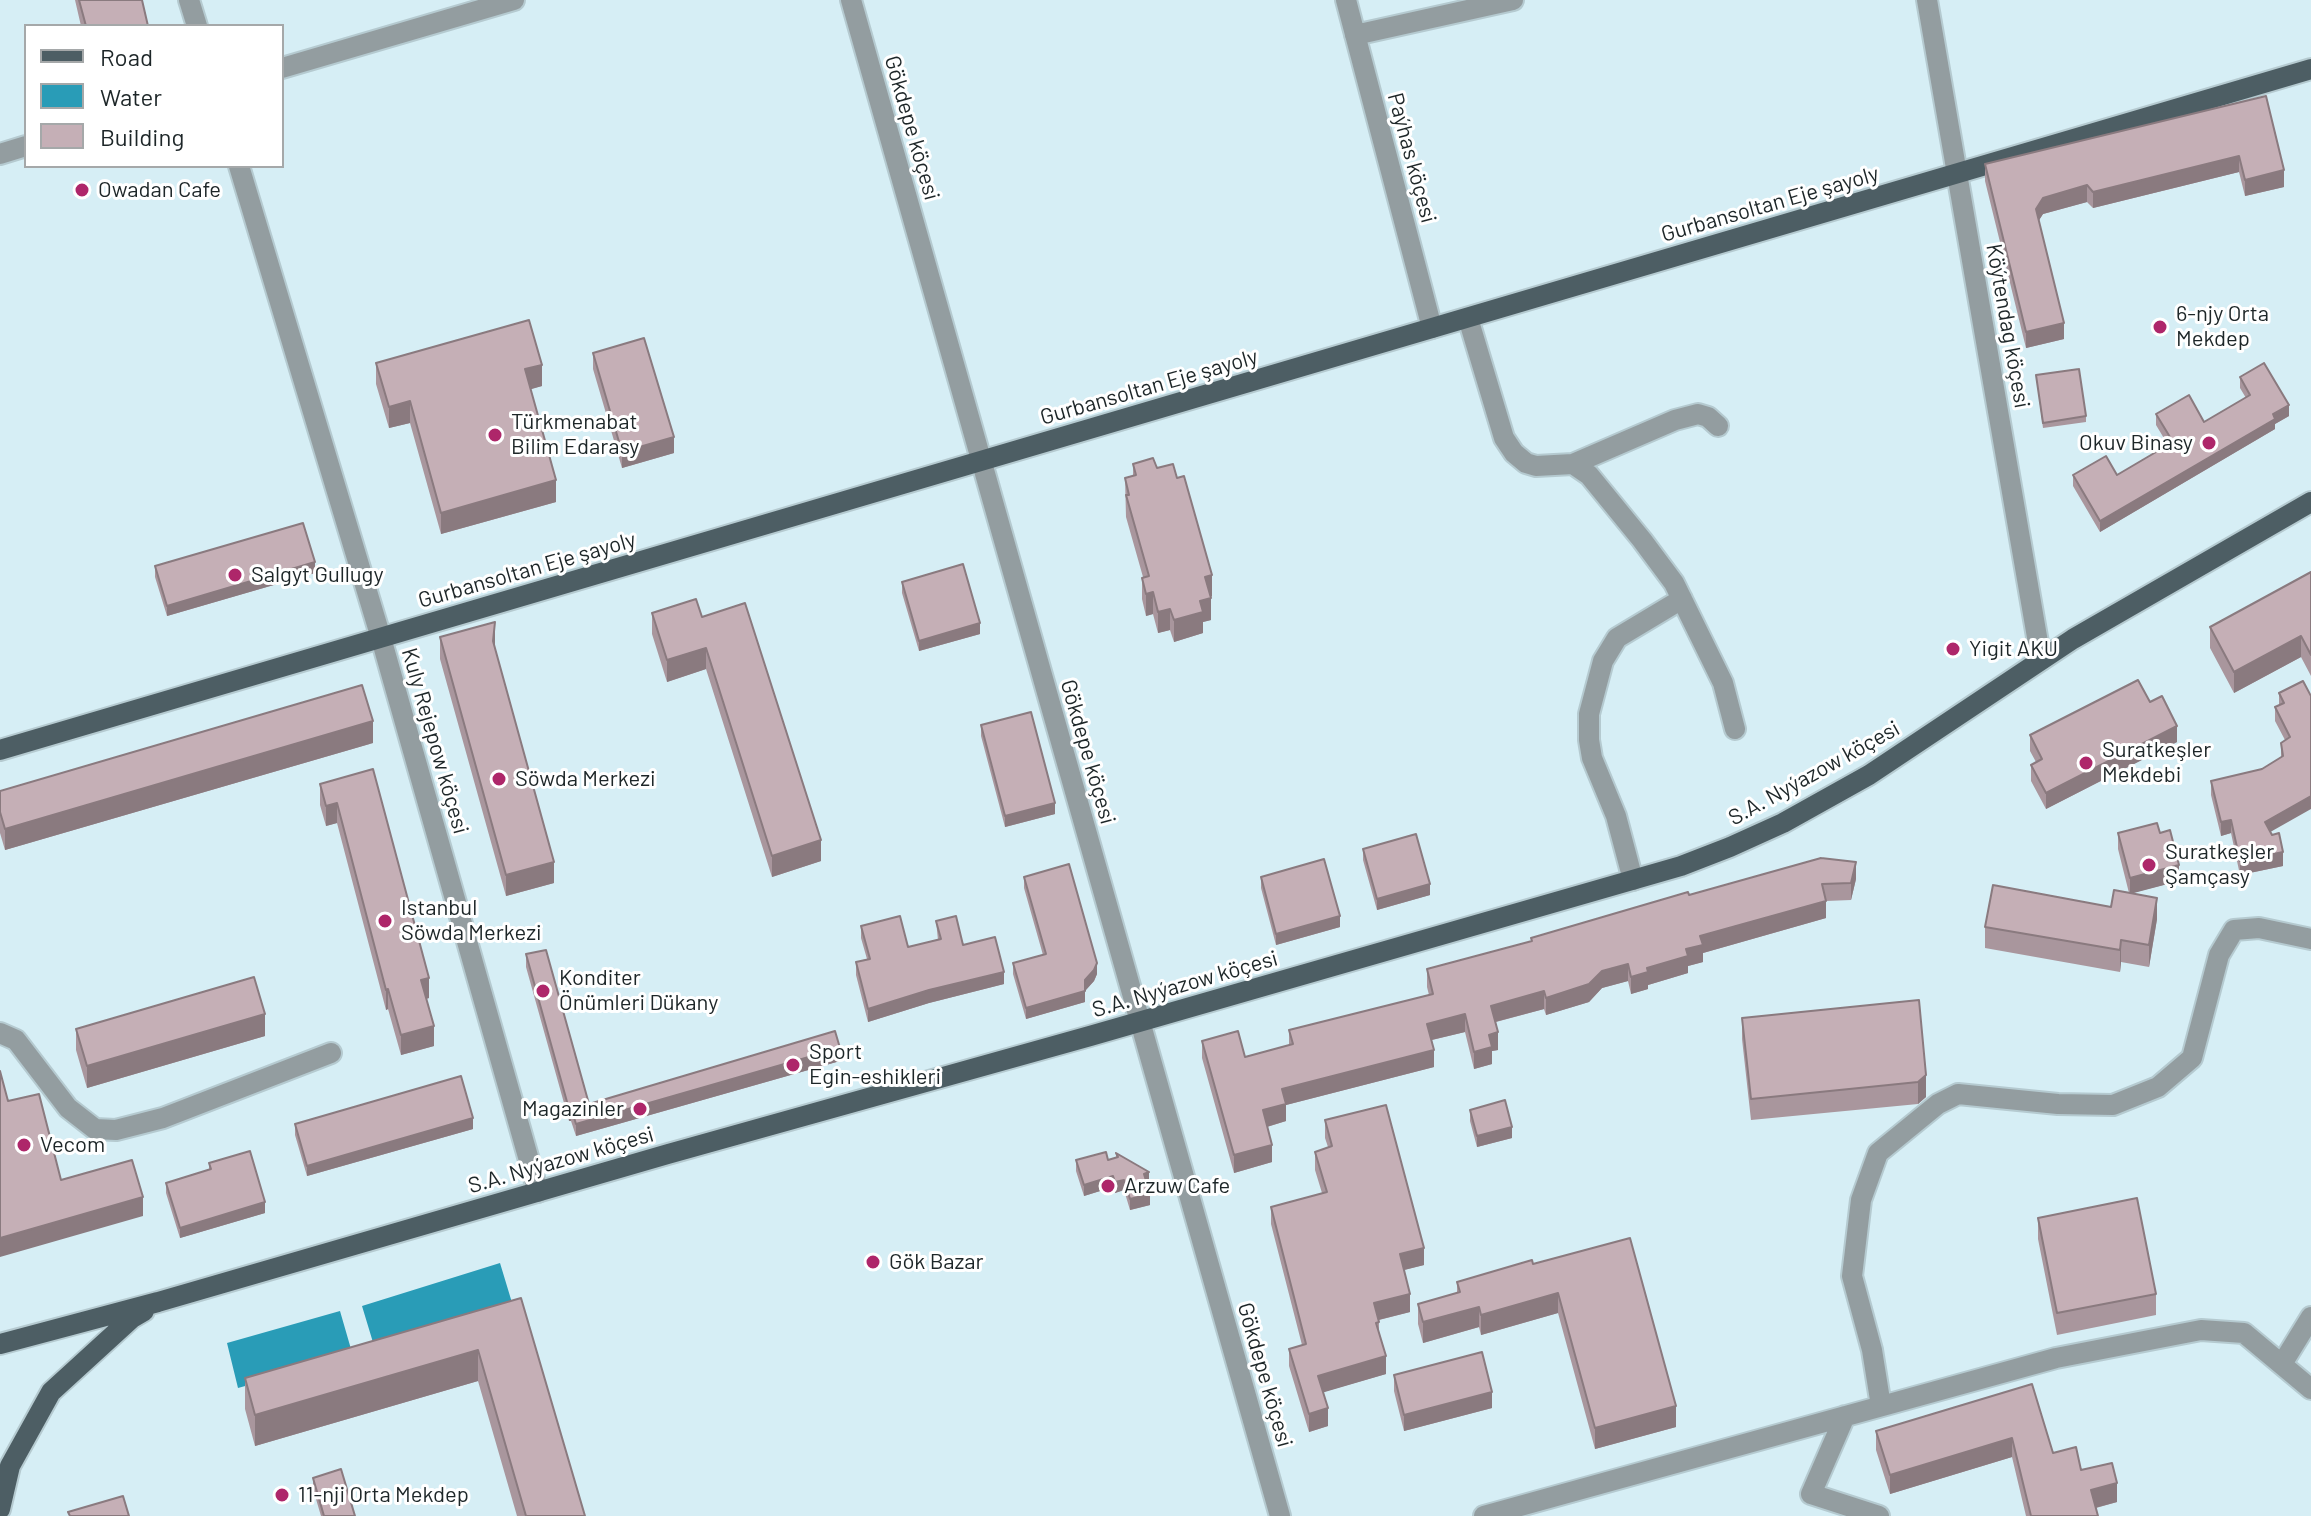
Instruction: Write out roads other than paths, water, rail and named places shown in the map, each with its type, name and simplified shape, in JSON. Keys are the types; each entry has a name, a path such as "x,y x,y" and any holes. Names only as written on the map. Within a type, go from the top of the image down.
{"main road":[{"name":"Gurbansoltan Eje şayoly","path":"0,750 2311,69"},
{"name":"S.A. Nyýazow köçesi","path":"0,1344 158,1302 1681,866 1783,823 1869,775 2073,639 2311,502"},
{"path":"0,1509 10,1466 51,1392 132,1318 158,1302"}],"street":[{"path":"189,0 196,24"},
{"path":"284,67 514,0"},
{"name":"Gökdepe köçesi","path":"851,0 1280,1516"},
{"name":"Paýhas köçesi","path":"1346,0 1432,328"},
{"path":"1355,35 1513,0"},
{"name":"Köýtendag köçesi","path":"1927,0 2041,660"},
{"path":"0,154 24,147"},
{"name":"Kuly Rejepow köçesi","path":"240,168 381,638 538,1192"},
{"path":"1468,318 1504,438 1514,453 1526,463 1536,466 1573,464 1675,420 1698,414 1708,417 1718,426"},
{"path":"1573,464 1589,475 1674,583 1723,683 1735,729"},
{"path":"1633,880 1619,824 1592,758 1589,714 1603,661 1617,638 1682,599"},
{"path":"1881,1406 1872,1350 1852,1276 1861,1200 1878,1153 1938,1104 1958,1094 2058,1104 2113,1105 2158,1087 2192,1058 2219,955 2234,930 2259,928 2311,939"},
{"path":"0,1033 16,1040 68,1108 95,1129 116,1130 163,1118 331,1053"},
{"path":"2282,1364 2311,1317"},
{"path":"1484,1516 2056,1358 2201,1330 2244,1333 2311,1389"},
{"path":"1845,1416 1811,1494 1879,1516"}],"water":[{"path":"500,1263 513,1306 375,1349 362,1306"},
{"path":"340,1311 353,1356 238,1388 227,1343"}],"place":[{"name":"Owadan Cafe","path":"82,190"},
{"name":"6-njy Orta Mekdep","path":"2160,327"},
{"name":"Türkmenabat Bilim Edarasy","path":"495,435"},
{"name":"Okuv Binasy","path":"2209,443"},
{"name":"Salgyt Gullugy","path":"235,575"},
{"name":"Yigit AKU","path":"1953,649"},
{"name":"Suratkeşler Mekdebi","path":"2086,763"},
{"name":"Söwda Merkezi","path":"499,779"},
{"name":"Suratkeşler Şamçasy","path":"2149,865"},
{"name":"Istanbul Söwda Merkezi","path":"385,921"},
{"name":"Konditer Önümleri Dükany","path":"543,991"},
{"name":"Sport Egin-eshikleri","path":"793,1065"},
{"name":"Magazinler","path":"640,1109"},
{"name":"Vecom","path":"24,1145"},
{"name":"Arzuw Cafe","path":"1108,1186"},
{"name":"Gök Bazar","path":"873,1262"},
{"name":"11-nji Orta Mekdep","path":"282,1495"}]}
